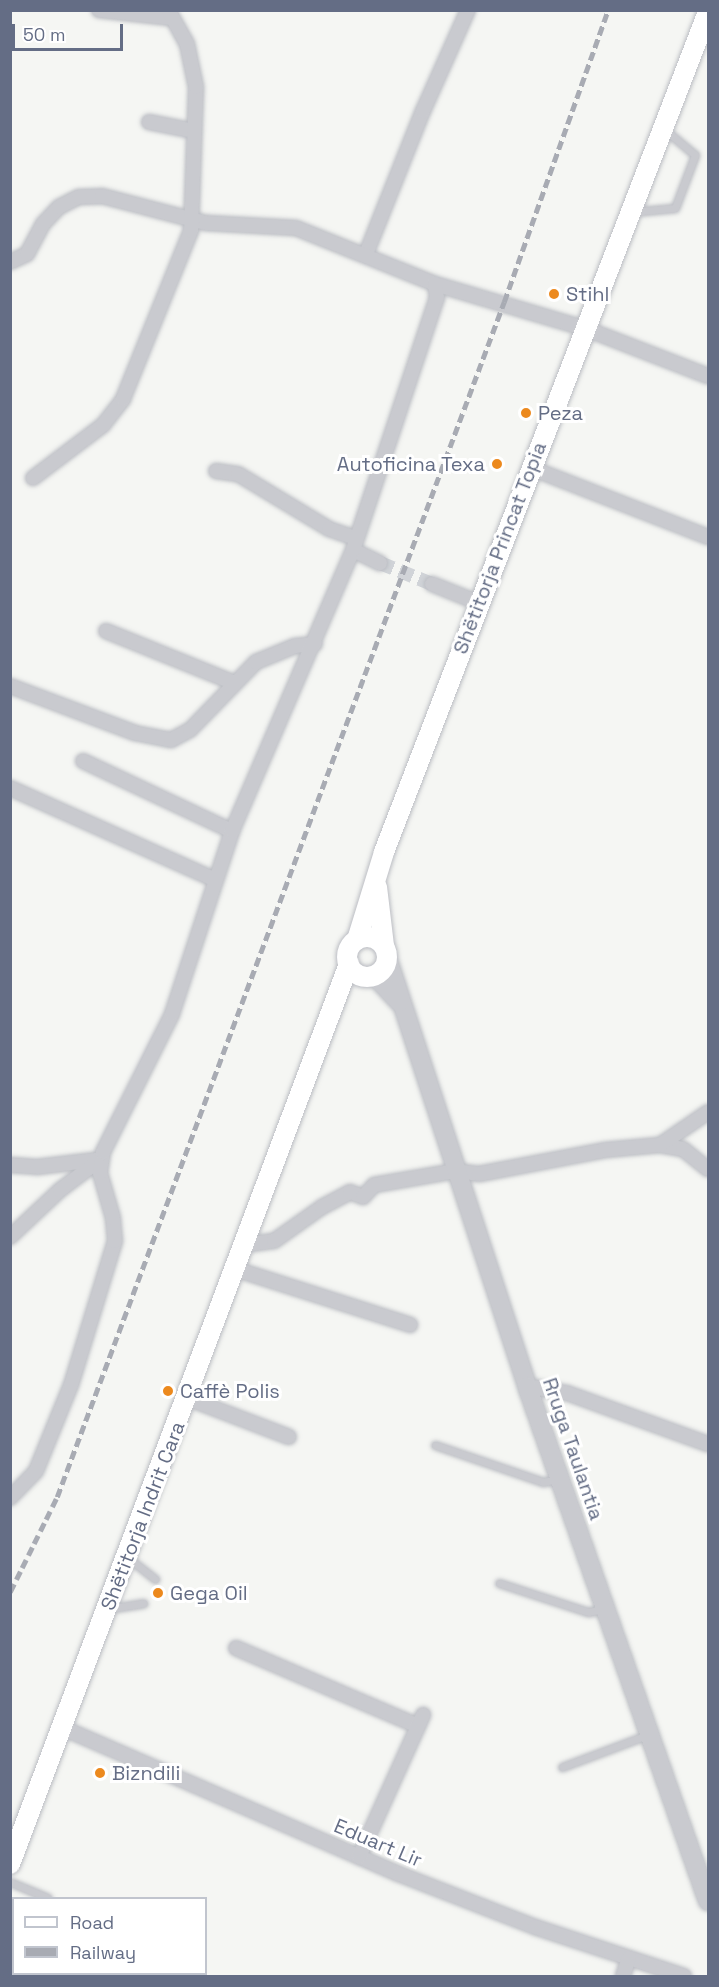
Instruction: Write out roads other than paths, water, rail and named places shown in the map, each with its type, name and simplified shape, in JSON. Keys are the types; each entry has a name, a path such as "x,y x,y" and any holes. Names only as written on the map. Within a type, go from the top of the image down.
{"main road":[{"name":"Shëtitorja Princat Topia","path":"357,940 384,852 584,328 708,12"},
{"name":"Shëtitorja Princat Topia","path":"376,883 386,952"},
{"path":"337,1000 384,968 386,952 372,938 357,940 348,952 349,964 356,973 371,976"},
{"name":"Shëtitorja Indrit Cara","path":"10,1864 349,964"}],"street":[{"path":"33,478 103,425 123,399 149,330 173,284 195,218 193,62 170,14 99,10"},
{"path":"366,254 423,111 468,10"},
{"path":"149,122 194,131"},
{"path":"10,262 27,254 50,214 79,197 102,196 195,218 206,223 296,228 366,254 436,291 450,289 584,328 708,376"},
{"path":"10,1237 60,1190 101,1159 172,1014 213,879 315,644 354,544 436,291"},
{"path":"531,468 708,537"},
{"path":"216,471 238,474 354,544 380,563"},
{"path":"432,584 479,603"},
{"path":"106,631 232,682"},
{"path":"10,686 135,733 171,740 190,730 232,682 256,662 275,652 315,644"},
{"path":"83,761 232,831"},
{"path":"10,788 213,879"},
{"name":"Rruga Taulantia","path":"386,952 455,1171 527,1386 707,1894"},
{"name":"Rruga Taulantia","path":"371,976 404,1008"},
{"path":"660,1145 708,1112"},
{"path":"244,1245 274,1241 350,1192 363,1197 374,1185 455,1171 479,1174 605,1150 660,1145 682,1149 708,1169"},
{"path":"10,1165 75,1165 101,1159"},
{"path":"10,1498 36,1471 71,1386 115,1241 101,1159"},
{"path":"235,1269 410,1325"},
{"path":"527,1386 567,1393 708,1444"},
{"path":"187,1398 289,1437"},
{"path":"236,1648 421,1720 359,1857"},
{"name":"Eduart Lir","path":"63,1728 359,1857 535,1928 684,1977"},
{"path":"623,1977 629,1958"}],"lane":[{"path":"630,212 675,208 695,155 663,128"},
{"path":"435,1445 543,1482 559,1479"},
{"path":"127,1557 155,1579"},
{"path":"499,1583 588,1612 605,1609"},
{"path":"107,1609 144,1604"},
{"path":"562,1767 650,1734"},
{"path":"10,1882 44,1897"}],"tunnel":[{"path":"380,563 432,584"}],"railway":[{"path":"10,1592 57,1497 504,302 608,10"}],"place":[{"name":"Stihl","path":"554,294"},
{"name":"Peza","path":"526,413"},
{"name":"Autoficina Texa","path":"497,464"},
{"name":"Caffè Polis","path":"168,1391"},
{"name":"Gega Oil","path":"158,1593"},
{"name":"Bizndili","path":"100,1773"}]}
